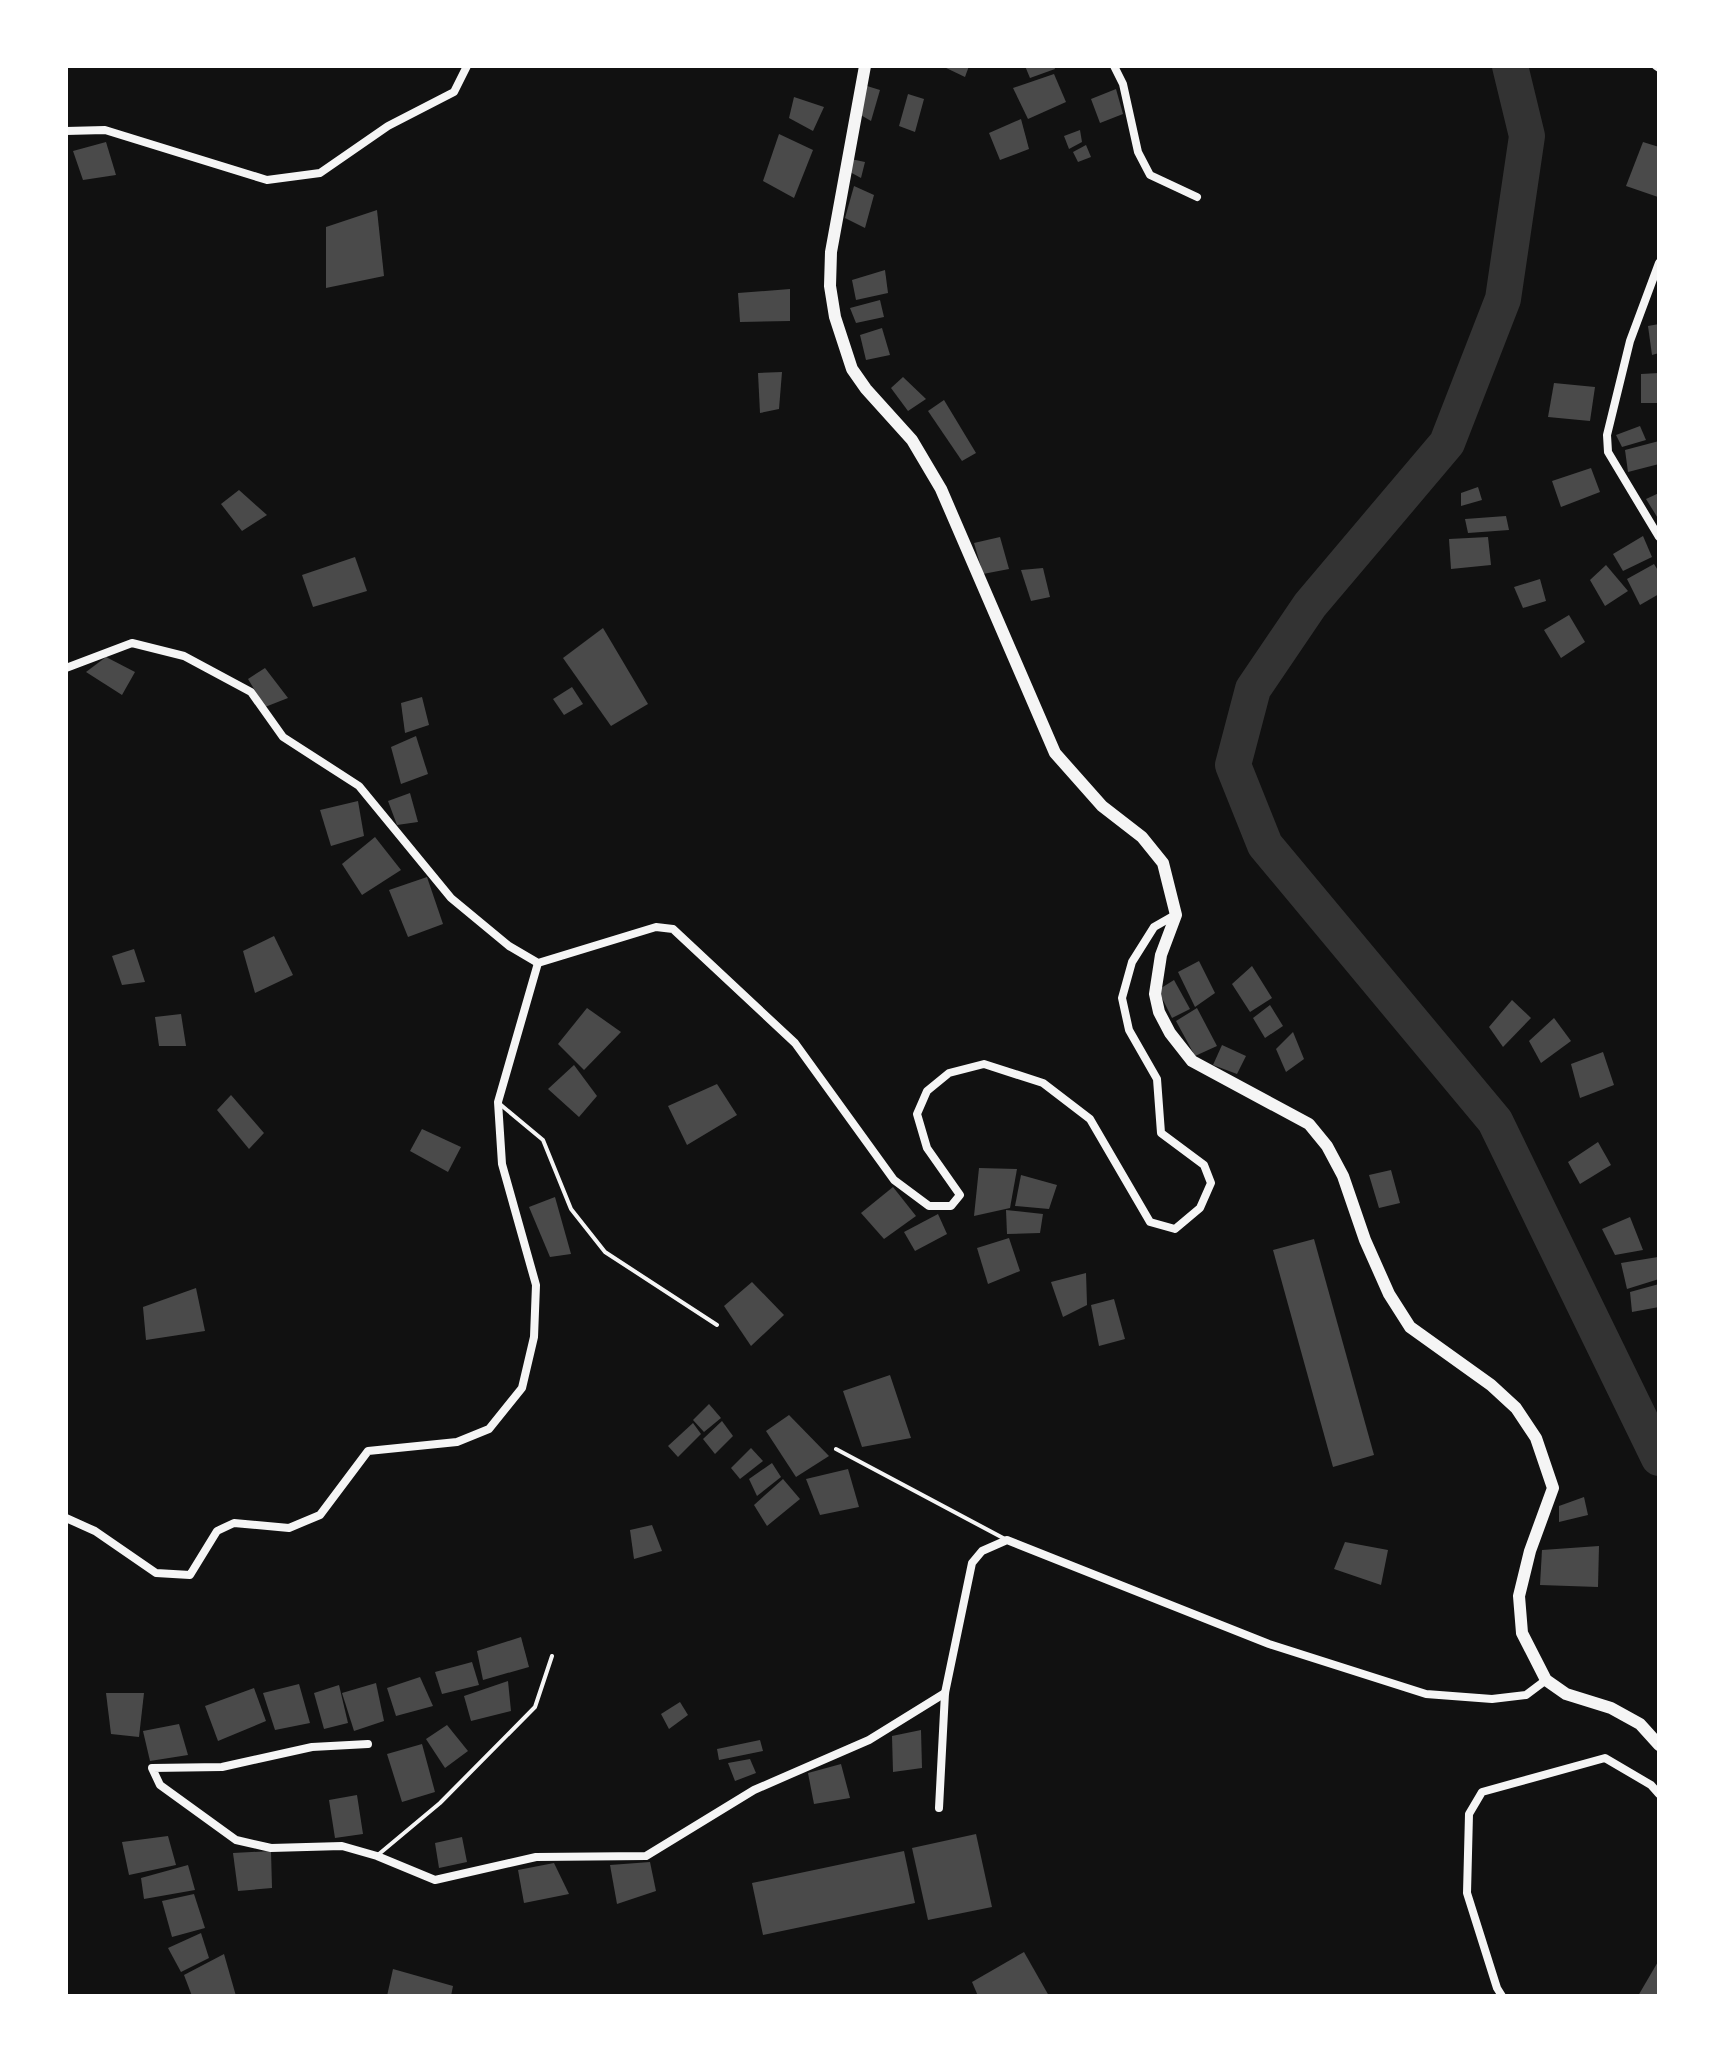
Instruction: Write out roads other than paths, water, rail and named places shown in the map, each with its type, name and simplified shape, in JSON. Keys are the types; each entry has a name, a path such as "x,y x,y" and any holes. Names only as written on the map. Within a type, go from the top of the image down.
{"main road":[{"path":"865,66 831,252 830,286 835,317 852,369 912,440 941,489 1055,753 1102,806 1142,837 1163,863 1176,915 1161,955 1155,994 1159,1012 1170,1033 1192,1061 1309,1124 1327,1146 1343,1176 1365,1240 1389,1294 1410,1327 1491,1385 1516,1408 1536,1438 1553,1488 1530,1551 1519,1596 1522,1633 1546,1680 1566,1694 1611,1708 1640,1724 1659,1745"}],"street":[{"path":"66,131 105,130 267,180 320,173 388,126 454,92 467,66"},
{"path":"1114,66 1123,84 1138,152 1150,175 1197,197"},
{"path":"1659,263 1630,341 1607,435 1608,452 1659,537"},
{"path":"66,668 132,643 184,656 251,692 283,737 359,786 451,898 509,946 538,963 656,927 673,929 795,1043 894,1180 929,1206 951,1206 960,1195 927,1148 917,1114 927,1091 949,1073 984,1064 1043,1083 1090,1119 1150,1222 1175,1229 1200,1208 1211,1183 1204,1165 1161,1133 1157,1079 1129,1030 1122,998 1132,962 1154,927 1176,915"},
{"path":"66,1518 95,1531 156,1573 190,1575 217,1531 234,1523 289,1528 320,1515 368,1451 457,1442 489,1429 522,1388 534,1337 536,1285 502,1164 498,1102 538,963"},
{"path":"939,1808 945,1693 972,1563 982,1551 1007,1540 1269,1644 1426,1694 1492,1699 1526,1695 1546,1680"},
{"path":"368,1744 312,1747 222,1767 152,1768 160,1785 236,1840 271,1848 342,1846 377,1856 435,1880 536,1857 646,1856 754,1790 869,1740 945,1693"},
{"path":"1502,1996 1467,1893 1469,1814 1482,1792 1605,1758 1651,1785 1659,1794"}],"lane":[{"path":"498,1102 543,1140 571,1209 605,1252 717,1325"},
{"path":"836,1449 1007,1540"},
{"path":"377,1856 440,1803 535,1707 552,1656"}],"waterway":[{"path":"1510,66 1527,136 1503,299 1447,443 1310,605 1253,689 1233,765 1265,845 1495,1121 1659,1458"}]}
